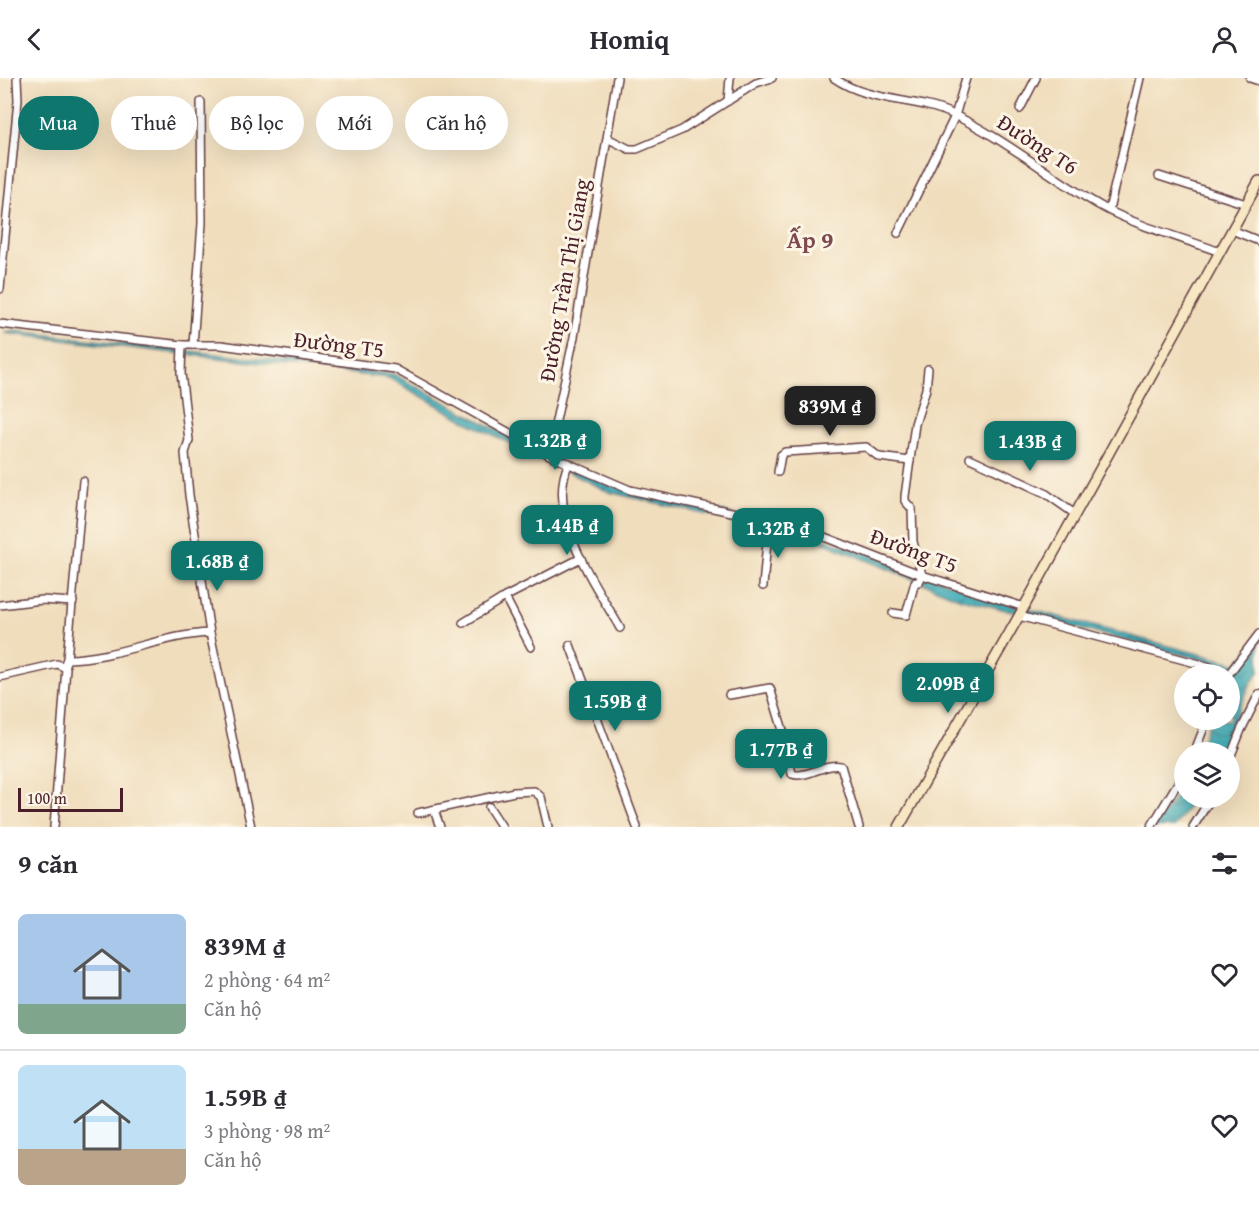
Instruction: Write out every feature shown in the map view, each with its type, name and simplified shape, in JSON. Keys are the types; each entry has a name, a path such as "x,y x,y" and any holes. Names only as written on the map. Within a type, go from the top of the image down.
{"street":[{"path":"0,289 17,111 17,78"},
{"name":"Đường Trần Thị Giang","path":"549,453 574,337 609,139 617,78"},
{"path":"728,101 730,78"},
{"path":"609,139 629,149 638,149 682,130 756,83 772,78"},
{"name":"Đường T6","path":"834,78 851,90 955,116 1020,152 1109,210 1220,252"},
{"path":"897,233 955,116 966,78"},
{"path":"1020,109 1036,78"},
{"path":"1109,210 1140,78"},
{"path":"1250,78 1259,81"},
{"path":"193,345 202,223 201,102"},
{"path":"1159,176 1246,204"},
{"path":"899,827 1021,613 1259,181"},
{"path":"1232,230 1259,241"},
{"name":"Đường T5","path":"0,324 182,346 220,345 395,369 568,464 630,490 769,520 830,538 920,578 1021,613 1200,664"},
{"path":"182,346 181,358 189,440 185,449 186,463 210,633 251,827"},
{"path":"892,613 906,615 915,582 920,578 913,542 912,509 905,501 917,417 928,382 928,369"},
{"path":"778,472 781,456 785,452 866,447 882,458 910,461"},
{"path":"970,458 1045,494 1075,514"},
{"path":"568,464 564,472 563,509 581,558 620,628"},
{"path":"54,827 57,754 67,672 83,481"},
{"path":"763,586 769,520"},
{"path":"463,623 506,597 581,558"},
{"path":"506,597 531,647"},
{"path":"0,605 42,600 73,602"},
{"path":"0,677 51,665 106,656 187,634 210,633"},
{"path":"1235,664 1259,634"},
{"path":"570,645 637,827"},
{"path":"729,694 770,688 785,737 792,774 798,776 835,765 841,766 859,827"},
{"path":"1236,742 1259,694"},
{"path":"1150,827 1174,789"},
{"path":"418,813 514,792 534,791 541,797 548,827"},
{"path":"489,807 502,827"},
{"path":"1193,827 1205,808"},
{"path":"434,810 440,827"}],"water":[{"path":"14,331 393,374 533,449 609,485 801,530 1002,602 1237,664 1219,664 959,598 817,540 609,492 469,423 389,378 4,333"},
{"path":"1259,638 1259,672 1240,706 1240,664 1237,664"},
{"path":"1206,730 1229,730 1223,742 1201,742"},
{"path":"1174,799 1174,808 1188,808 1174,827 1153,827"}],"district":[{"name":"Ấp 9","path":"810,240"}]}
